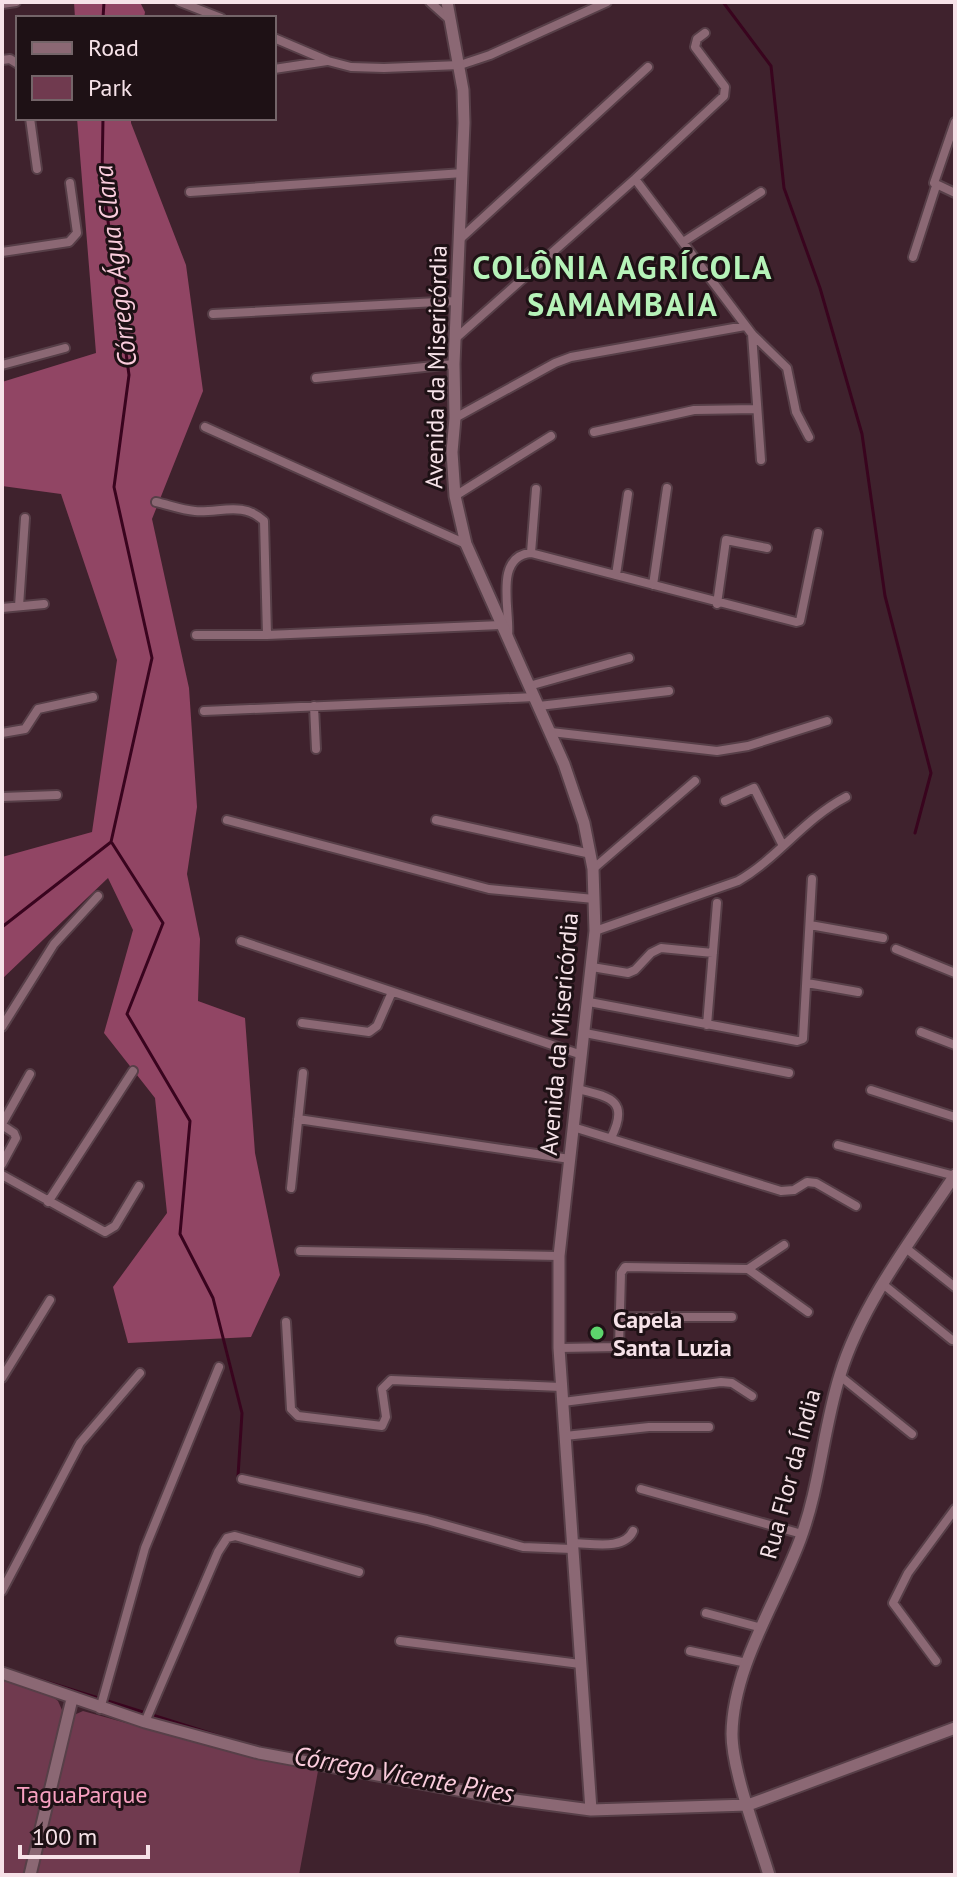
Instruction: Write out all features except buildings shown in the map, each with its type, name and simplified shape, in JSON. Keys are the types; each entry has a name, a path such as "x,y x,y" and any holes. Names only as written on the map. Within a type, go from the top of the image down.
{"street":[{"path":"2,4 16,2"},
{"path":"180,2 216,16"},
{"path":"430,2 449,19"},
{"name":"Avenida da Misericórdia","path":"447,2 460,65 464,112 454,364 452,452 455,496 466,544 551,732 578,803 593,869 595,931 589,1002 559,1256 561,1387 591,1804"},
{"path":"276,39 328,61 363,68 460,65 490,55 607,2"},
{"path":"456,338 724,96 725,87 695,47 697,39 705,33"},
{"path":"276,69 328,61"},
{"path":"460,239 648,67"},
{"path":"30,120 37,169"},
{"path":"913,257 955,122"},
{"path":"190,192 463,173"},
{"path":"635,179 745,326 787,368 796,412 809,437"},
{"path":"2,252 69,242 74,238 77,233 70,183"},
{"path":"935,185 955,193"},
{"path":"683,242 761,192"},
{"path":"213,314 456,301"},
{"path":"455,418 571,357 745,326"},
{"path":"752,334 761,460"},
{"path":"2,365 65,348"},
{"path":"316,378 454,364"},
{"path":"594,432 694,410 757,409"},
{"path":"205,427 466,544"},
{"path":"455,496 551,436"},
{"path":"653,585 667,488"},
{"path":"531,553 536,489"},
{"path":"616,575 628,494"},
{"path":"156,502 198,511 237,508 251,511 264,521 267,635"},
{"path":"19,606 25,518"},
{"path":"508,641 509,572 512,560 520,554 531,553 717,604 796,622 800,621 818,533"},
{"path":"717,604 726,540 767,548"},
{"path":"2,608 44,604"},
{"path":"196,635 501,625"},
{"path":"534,697 629,658"},
{"path":"204,711 669,691"},
{"path":"2,733 25,729 38,709 93,697"},
{"path":"314,706 316,749"},
{"path":"551,732 717,751 748,746 827,721"},
{"path":"593,869 695,781"},
{"path":"725,801 754,788 782,844"},
{"path":"2,797 57,795"},
{"path":"595,931 738,881 753,872 825,808 846,797"},
{"path":"227,820 489,889 594,899"},
{"path":"436,820 591,854"},
{"path":"589,1002 797,1041 803,1039 812,879"},
{"path":"2,1027 54,944 98,896"},
{"path":"707,1025 717,903"},
{"path":"810,925 883,938"},
{"path":"241,941 582,1055"},
{"path":"592,967 628,973 661,948 713,953"},
{"path":"896,949 955,973"},
{"path":"807,983 858,992"},
{"path":"302,1023 369,1032 377,1026 392,992"},
{"path":"921,1032 955,1045"},
{"path":"585,1033 789,1073"},
{"path":"48,1202 133,1071"},
{"path":"291,1188 303,1073"},
{"path":"2,1164 16,1138 2,1124 30,1074"},
{"path":"578,1089 607,1096 615,1102 619,1120 611,1138"},
{"path":"871,1090 955,1117"},
{"path":"298,1119 570,1159"},
{"path":"573,1127 781,1191 794,1190 807,1182 816,1183 856,1206"},
{"path":"838,1145 955,1176"},
{"path":"2,1175 108,1232 139,1186"},
{"name":"Rua Flor da Índia","path":"769,1875 733,1748 733,1718 747,1663 802,1534 840,1376 856,1331 955,1176"},
{"path":"559,1348 619,1347 621,1273 625,1267 748,1269 784,1245"},
{"path":"907,1249 955,1287"},
{"path":"300,1251 559,1256"},
{"path":"748,1269 808,1312"},
{"path":"884,1285 952,1340"},
{"path":"2,1378 50,1300"},
{"path":"620,1317 732,1317"},
{"path":"286,1322 291,1409 298,1416 382,1426 386,1417 382,1389 391,1380 561,1387"},
{"path":"100,1709 145,1548 219,1367"},
{"path":"2,1591 80,1443 140,1373"},
{"path":"840,1376 912,1434"},
{"path":"563,1402 721,1382 739,1386 752,1396"},
{"path":"565,1436 649,1427 709,1427"},
{"path":"242,1479 427,1520 523,1547 622,1543 631,1537 633,1531"},
{"path":"641,1489 802,1534"},
{"path":"936,1661 893,1603 908,1573 955,1509"},
{"path":"145,1722 218,1552 227,1538 235,1536 359,1572"},
{"path":"706,1613 762,1628"},
{"path":"400,1641 580,1664"},
{"path":"690,1651 747,1663"},
{"path":"2,1673 100,1709 247,1750 501,1798 591,1804 608,1809 748,1805 955,1728"},
{"path":"30,1875 72,1699"}],"green space":[{"name":"TaguaParque","path":"2,1676 53,1697 62,1710 74,1715 83,1711 202,1744 318,1771 299,1875 2,1875"}],"shaded area":[{"path":"74,2 140,2 145,12 144,16 75,16"},
{"path":"77,120 131,120 186,265 203,391 152,519 189,688 197,807 187,874 200,939 198,1001 245,1018 255,1153 280,1275 251,1337 128,1343 113,1287 167,1213 155,1098 104,1033 133,930 108,878 2,979 2,857 92,832 117,660 61,494 2,486 2,382 96,353"}],"waterway":[{"name":"Córrego Água Clara","path":"103,16 104,2"},
{"path":"723,2 771,66 784,188 820,288 862,434 885,596 931,773 915,833"},
{"name":"Córrego Água Clara","path":"2,927 111,842 152,658 114,487 129,375 102,177 103,120"},
{"path":"112,843 163,923 127,1014 190,1121 180,1234 213,1298 242,1413 238,1476"},
{"name":"Córrego Vicente Pires","path":"25,1675 235,1741"},
{"name":"Córrego Vicente Pires","path":"411,1776 514,1794"}],"place":[{"name":"Capela Santa Luzia","path":"597,1333"}],"district":[{"name":"COLÔNIA AGRÍCOLA SAMAMBAIA","path":"623,286"}]}
